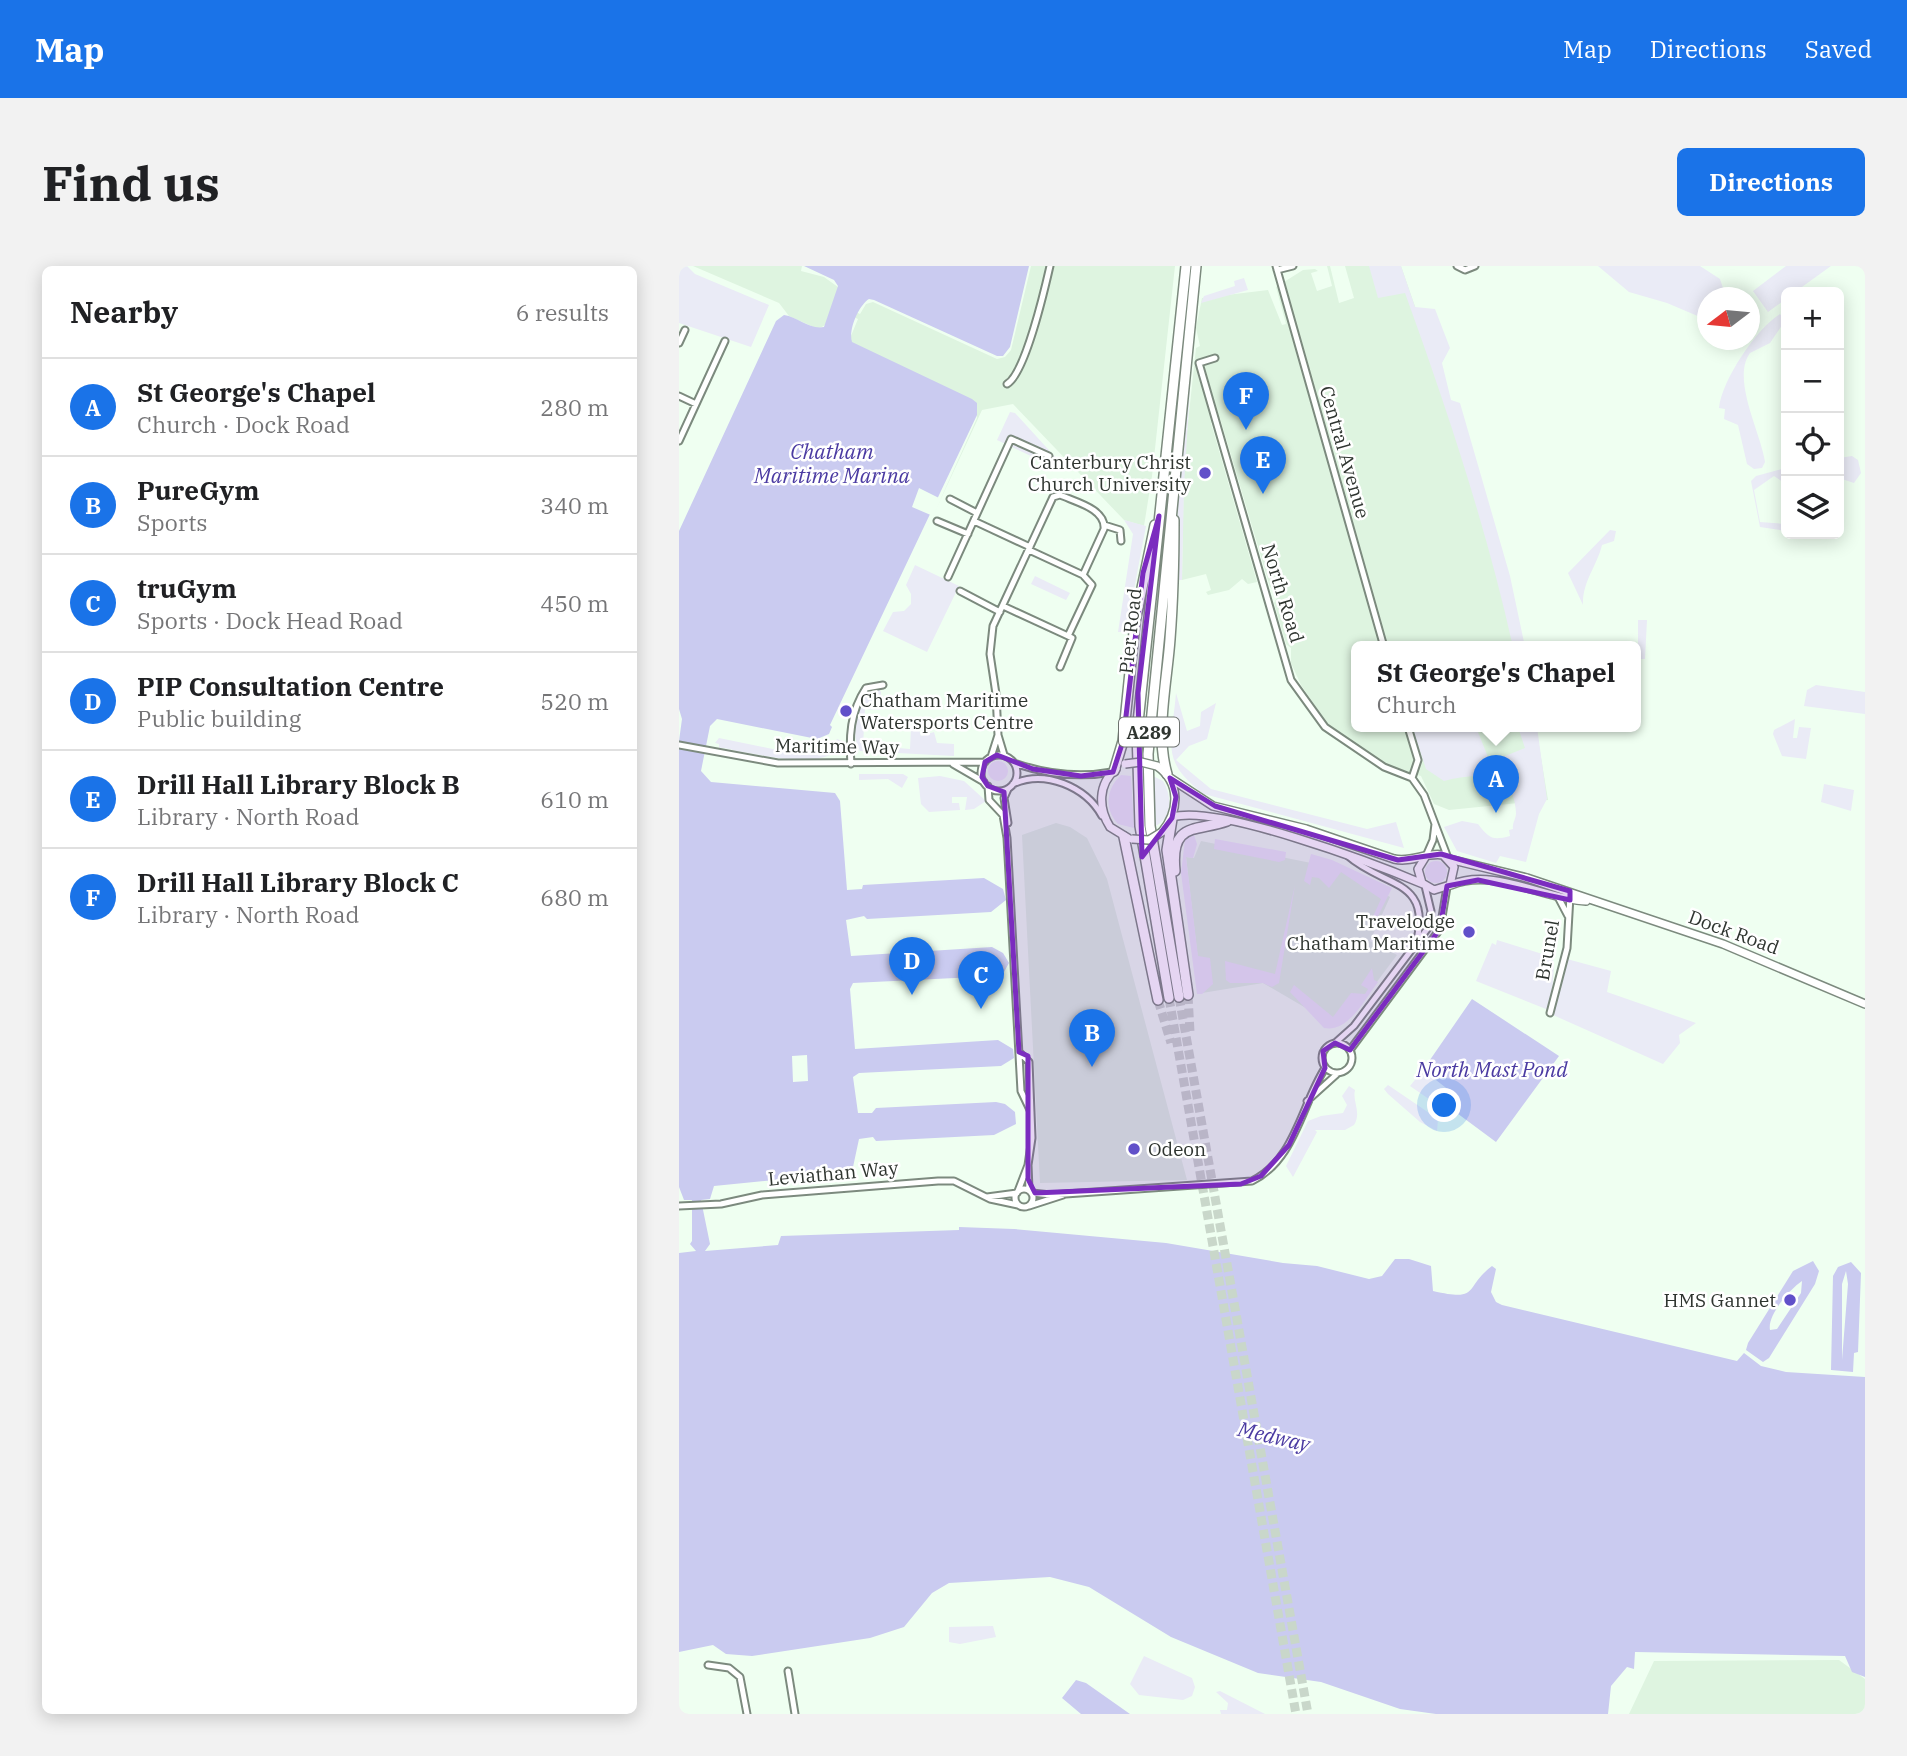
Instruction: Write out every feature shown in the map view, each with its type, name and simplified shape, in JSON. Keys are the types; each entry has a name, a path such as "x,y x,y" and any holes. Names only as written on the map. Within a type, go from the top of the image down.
{"main road":[{"name":"Pier Road","path":"1179,997 1145,866 1137,788 1137,732 1186,266"},
{"name":"Pier Road","path":"1179,997 1154,848 1147,777 1149,718 1196,266"},
{"path":"1168,776 1163,736 1172,604 1174,466"},
{"path":"1113,771 1123,741 1138,603 1151,533 1159,516"},
{"path":"1172,818 1167,850 1173,879"},
{"path":"1179,997 1173,879 1175,849 1182,836 1198,826 1227,821"},
{"path":"1128,838 1158,1000"}],"street":[{"path":"1007,384 1013,380 1026,350 1050,266"},
{"path":"1277,268 1293,266"},
{"path":"1457,266 1465,270 1475,266"},
{"name":"Central Avenue","path":"1277,268 1382,641"},
{"path":"679,343 685,330"},
{"path":"679,441 725,341"},
{"name":"North Road","path":"1197,354 1291,680 1325,727 1384,767 1412,778"},
{"path":"1199,363 1215,358"},
{"path":"679,396 697,404"},
{"path":"948,577 1011,439 1049,456"},
{"path":"1083,575 1104,525 1101,514 1060,495 1053,497 1002,609 991,641 998,735 1004,755 1014,763 1033,769 1081,776 1113,771 1125,764 1141,762 1157,766 1215,806 1298,827 1398,860 1436,853 1449,858"},
{"path":"950,499 977,513"},
{"path":"937,522 968,534"},
{"path":"974,522 1083,575 1092,585 1068,636"},
{"path":"1104,525 1120,530 1121,541"},
{"path":"960,591 1072,638 1060,667"},
{"path":"851,764 851,724 857,705 866,688 883,685"},
{"path":"1350,1050 1440,929 1455,870 1434,824 1425,795 1412,778 1418,760 1410,732"},
{"path":"991,757 998,735"},
{"name":"Maritime Way","path":"679,745 778,763 985,762"},
{"path":"1004,755 991,757 985,762 981,772 989,800 1003,815 1007,838"},
{"path":"1014,763 1017,774 1004,798 1021,1094 1031,1112 1032,1138 1028,1166 1018,1192 1019,1205"},
{"path":"953,764 997,790 1023,780 1044,780 1076,788 1094,803 1110,827 1128,838 1149,840 1162,832 1172,818 1176,797 1168,776"},
{"path":"1110,827 1101,793 1113,771"},
{"path":"1172,818 1195,813 1346,855 1434,890 1449,886"},
{"path":"1336,1074 1325,1068 1323,1051 1354,1026 1428,928 1431,918 1418,869 1433,842 1434,824"},
{"path":"1346,855 1403,887 1415,898 1420,919 1411,953"},
{"name":"Dock Road","path":"1449,858 1723,944 1865,1004"},
{"name":"Dock Road","path":"1449,886 1477,879 1557,896 1570,895"},
{"name":"Brunel","path":"1550,1013 1566,955 1570,895"},
{"path":"1557,896 1569,919"},
{"path":"1307,1101 1336,1074 1349,1068 1352,1059 1350,1050 1343,1044 1335,1043"},
{"path":"987,1197 1031,1191 1066,1194 1252,1181 1268,1172 1283,1157 1307,1101 1325,1068"},
{"path":"1028,1166 1033,1200 1028,1206"},
{"name":"Leviathan Way","path":"681,1206 711,1205 762,1195 954,1181 987,1197 1028,1206"},
{"path":"1028,1206 1066,1194"},
{"path":"708,1665 729,1668 740,1677 747,1714"},
{"path":"788,1671 795,1714"}],"highlighted area":[{"path":"1159,516 1138,693 1142,857 1172,818 1176,797 1170,778 1215,806 1398,860 1441,854 1570,891 1570,900 1478,880 1447,886 1440,929 1350,1050 1335,1043 1323,1051 1325,1068 1289,1145 1261,1176 1241,1184 1035,1193 1028,1179 1028,1056 1019,1052 1004,792 988,786 982,777 985,762 997,755 1033,769 1081,776 1113,772 1123,741 1143,573"}],"shaded area":[{"path":"679,266 687,266 695,274 769,305 751,347 679,323"},
{"path":"693,266 802,266 801,271 824,277 838,287 837,303 860,314 866,304 873,302 997,359 1005,357 1011,350 1031,266 1175,266 1144,526 1124,520 1013,404 982,410 933,516 977,418 975,402 848,343 858,319 834,308 827,324 818,329 789,316 779,303"},
{"path":"1327,266 1330,266 1339,303 1354,298 1345,266 1401,266 1460,436 1520,641 1351,641 1351,732 1537,732 1548,800 1449,810 1434,804 1421,776 1389,766 1329,726 1301,685 1291,663 1291,648 1286,644 1274,603 1278,596 1270,587 1220,418 1211,423 1257,582 1248,584 1242,579 1229,590 1208,595 1206,592 1211,590 1206,574 1182,580 1184,460 1196,348 1200,346 1196,328 1202,298 1268,290 1282,325 1286,324 1276,287 1303,270 1315,269 1318,271 1311,273 1317,291 1332,286"},
{"path":"1369,266 1401,266 1415,307 1435,309 1450,348 1442,363 1451,400 1460,403 1510,576 1524,641 1512,641 1465,468 1405,293 1378,298"},
{"path":"1598,266 1700,266 1720,279 1723,287 1697,287 1697,316 1667,303 1629,292"},
{"path":"1786,266 1831,266 1802,287 1781,287 1781,303 1768,312 1760,301 1758,287"},
{"path":"1244,278 1248,290 1201,303 1204,296 1235,286 1234,281"},
{"path":"1780,314 1781,327 1770,343 1760,348 1760,332"},
{"path":"1193,339 1184,486 1182,580 1177,580 1178,467"},
{"path":"1746,350 1756,350 1750,353 1745,364 1744,377 1745,391 1765,462 1762,468 1754,469 1747,464 1738,425 1724,419 1725,409 1719,408 1726,384"},
{"path":"1010,412 1015,413 1057,459 1052,466 997,440"},
{"path":"1852,456 1858,460 1861,473 1854,483 1844,480 1844,457"},
{"path":"1781,469 1781,481 1774,476 1754,490 1760,522 1781,524 1781,530 1760,527 1751,481 1756,476"},
{"path":"1124,520 1146,526 1126,632 1118,632 1133,534"},
{"path":"1610,530 1616,531 1614,541 1602,545 1587,581 1583,605 1568,573"},
{"path":"915,565 959,586 927,652 883,631 893,612 904,611 911,604 911,594 906,585"},
{"path":"1035,576 1070,593 1066,600 1031,584"},
{"path":"1638,620 1647,620 1645,659 1641,659 1641,641 1638,641"},
{"path":"1816,685 1865,692 1865,714 1804,706 1807,690"},
{"path":"878,688 881,692 880,710 865,709 863,745 910,749 911,727 918,726 921,736 934,732 937,743 954,744 954,756 860,751 855,736 859,712 869,690"},
{"path":"1176,693 1187,731 1200,726 1201,712 1216,703 1207,739 1189,746 1176,760 1211,789 1367,829 1396,822 1404,848 1204,794 1180,771 1174,761 1171,738"},
{"path":"1795,719 1793,738 1797,738 1799,727 1811,728 1806,759 1782,756 1773,734 1774,730"},
{"path":"1414,732 1478,732 1490,762 1525,748 1520,732 1538,732 1547,799 1539,814 1526,862 1500,856 1496,863 1457,851 1444,827 1462,821 1478,824 1491,837 1510,836 1509,830 1513,829 1516,815 1509,788 1501,781 1480,776 1444,781 1426,769"},
{"path":"719,738 787,752 828,752 837,739 845,742 837,751 826,756 799,760 719,748 719,744 715,743"},
{"path":"998,761 1005,764 1008,771 1005,778 998,781 991,778 988,771 991,764"},
{"path":"859,774 903,774 908,777 902,788 888,779 859,780"},
{"path":"1121,775 1131,776 1134,828 1118,824 1110,812 1112,786"},
{"path":"940,776 964,781 986,801 974,809 965,810 967,797 952,797 952,803 959,803 960,810 929,812 921,804 918,778"},
{"path":"1153,776 1163,781 1169,799 1166,817 1156,826"},
{"path":"1824,784 1854,790 1851,811 1821,802"},
{"path":"1056,823 1070,827 1087,838 1107,879 1187,1180 1040,1183 1022,835"},
{"path":"1194,835 1197,844 1193,858 1186,857 1198,956 1210,958 1213,984 1202,994 1197,994 1181,873 1185,840"},
{"path":"1215,839 1286,852 1285,860 1279,862 1214,849"},
{"path":"1201,841 1341,869 1390,897 1370,941 1397,955 1358,1007 1335,1025 1263,983 1202,993 1186,857 1194,858"},
{"path":"1311,854 1332,860 1392,888 1374,924 1371,921 1381,899 1341,872 1329,888 1319,878 1312,877 1310,885 1304,881"},
{"path":"1432,861 1440,861 1447,868 1447,876 1440,883 1432,883 1425,876 1425,868"},
{"path":"1295,885 1279,983 1272,987 1263,983 1230,983 1226,980 1225,961 1275,974"},
{"path":"1497,940 1552,957 1554,965 1551,1011 1476,981 1492,943 1496,945"},
{"path":"1567,959 1611,971 1607,992 1696,1023 1679,1035 1680,1043 1663,1064 1553,1015"},
{"path":"1372,968 1374,980 1378,982 1355,1013 1333,1028 1324,1028 1290,992 1294,985 1333,1017 1351,993 1365,994 1368,989 1361,985"},
{"path":"1423,1070 1450,1091 1442,1108 1410,1086"},
{"path":"1388,1085 1438,1119 1437,1131 1420,1122 1388,1094 1384,1089"},
{"path":"1349,1086 1355,1090 1357,1116 1354,1125 1345,1130 1315,1130 1317,1132 1293,1177 1286,1166 1308,1121 1343,1113 1347,1105 1342,1096"},
{"path":"993,1626 996,1637 960,1644 949,1642 949,1627"},
{"path":"1144,1656 1192,1678 1195,1687 1192,1696 1183,1700 1139,1695 1130,1684"},
{"path":"1839,1660 1865,1679 1865,1714 1629,1714 1654,1661"},
{"path":"1220,1691 1265,1714 1221,1714 1220,1710 1227,1710 1228,1703 1216,1692"}],"water":[{"path":"804,266 1029,266 1010,347 1003,356 997,356 874,300 865,302 855,318 852,342 972,399 977,403 977,415 830,725 832,727 829,734 817,739 717,719 710,726 701,771 711,782 835,793 840,801 847,890 862,889 863,885 984,878 1003,889 1006,900 991,912 867,919 864,916 846,920 851,956 992,947 1003,953 1009,963 1004,972 996,976 853,983 850,989 855,1049 998,1040 1013,1049 1014,1058 1001,1066 859,1073 853,1077 858,1113 872,1113 876,1108 996,1102 1005,1104 1015,1112 1016,1124 994,1135 876,1141 873,1137 859,1139 853,1167 843,1173 714,1186 710,1199 701,1200 710,1244 705,1251 778,1245 781,1236 959,1230 959,1227 1014,1229 1166,1243 1283,1263 1317,1266 1369,1279 1382,1276 1395,1259 1409,1259 1431,1266 1433,1291 1458,1295 1470,1291 1492,1266 1496,1269 1491,1292 1496,1302 1502,1305 1737,1361 1744,1353 1761,1366 1786,1372 1865,1377 1865,1677 1852,1672 1845,1656 1635,1652 1634,1669 1627,1667 1611,1686 1608,1714 1436,1714 1400,1709 1321,1682 1258,1673 1171,1637 1089,1587 1050,1577 949,1583 932,1593 904,1627 870,1638 752,1656 726,1654 713,1645 679,1652 679,1253 696,1251 690,1244 692,1200 684,1200 679,1187 679,741 682,719 679,709 679,531 776,321 784,315 814,327 824,327 838,286 834,280"},
{"name":"North Mast Pond","path":"1472,999 1559,1056 1496,1142 1442,1102 1450,1091 1423,1070"},
{"path":"1813,1261 1819,1271 1815,1284 1769,1358 1763,1362 1746,1350 1748,1343 1793,1271","holes":["1802,1281 1801,1293 1777,1329 1770,1330 1776,1310"]},
{"path":"1851,1262 1861,1273 1858,1352 1854,1353 1853,1372 1831,1370 1833,1276 1838,1267","holes":["1846,1271 1848,1284 1842,1360 1842,1284"]},
{"path":"1076,1680 1086,1683 1130,1714 1081,1714 1062,1698"}],"pier":[{"path":"919,488 941,499 933,516 912,507"},
{"path":"807,1055 808,1081 793,1082 792,1056"}],"tunnel":[{"path":"1188,995 1190,1032"},
{"path":"1179,997 1308,1714"},
{"path":"1169,998 1296,1714"},
{"path":"1158,1000 1171,1043"}],"place":[{"name":"Drill Hall Library Block C","path":"1246,430"},
{"name":"Canterbury Christ Church University","path":"1205,473"},
{"name":"Drill Hall Library Block B","path":"1263,494"},
{"name":"Chatham Maritime Watersports Centre","path":"846,711"},
{"name":"St George's Chapel","path":"1496,813"},
{"name":"Travelodge Chatham Maritime","path":"1469,932"},
{"name":"PIP Consultation Centre","path":"912,995"},
{"name":"truGym","path":"981,1009"},
{"name":"PureGym","path":"1092,1067"},
{"name":"Odeon","path":"1134,1149"},
{"name":"HMS Gannet","path":"1790,1300"}],"water label":[{"name":"Chatham Maritime Marina","path":"832,463"},
{"name":"Medway","path":"1274,1436"}]}
